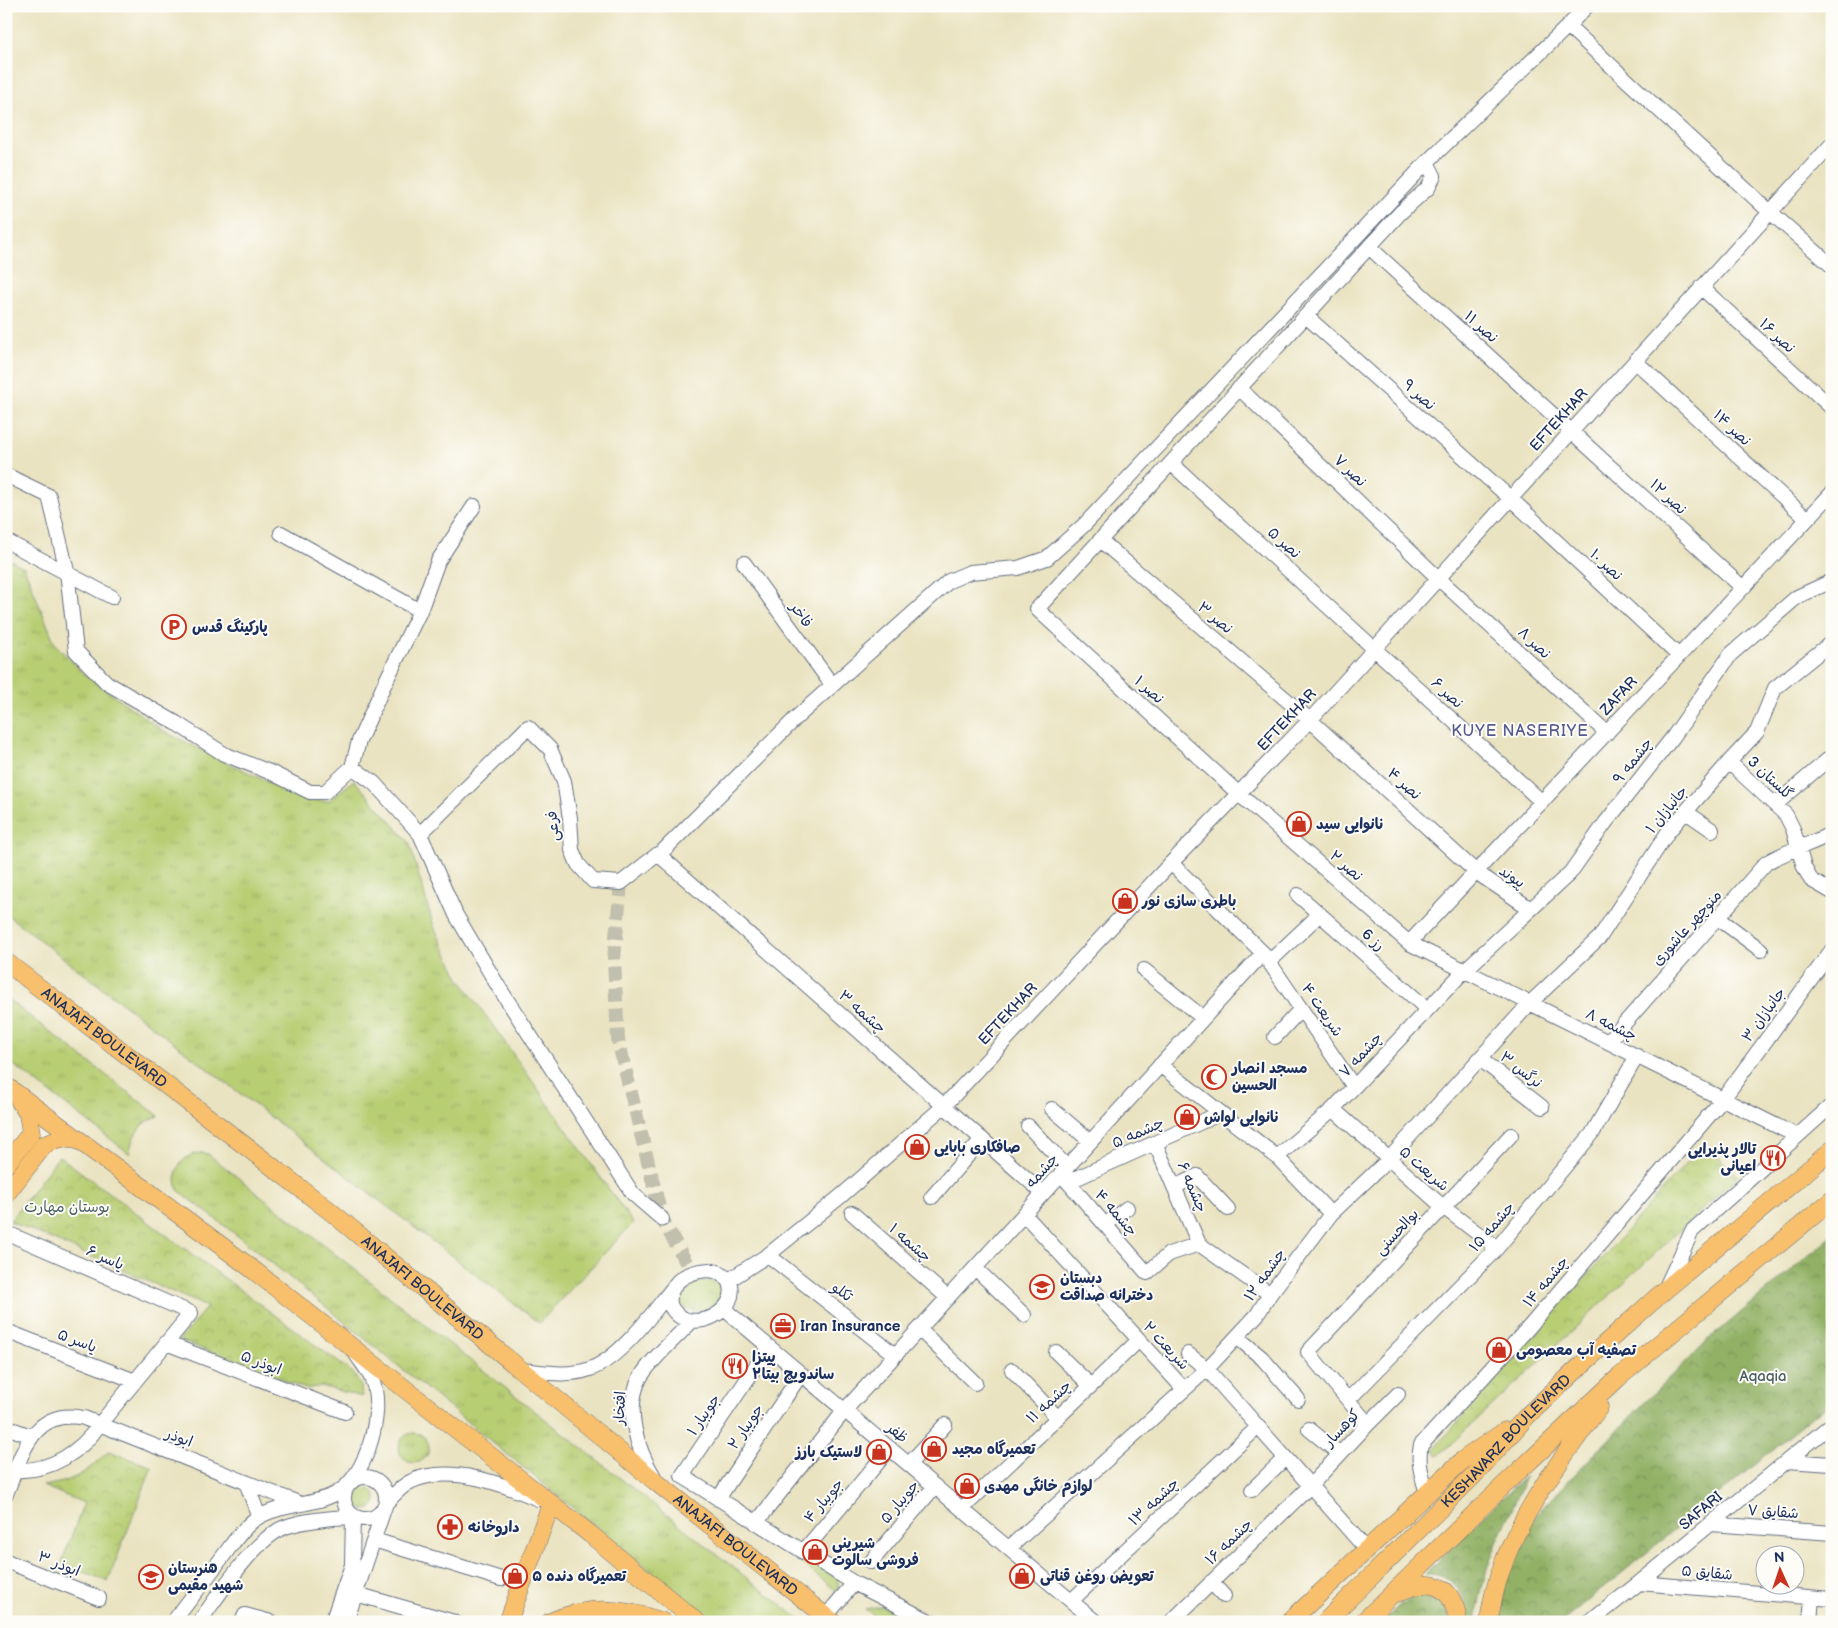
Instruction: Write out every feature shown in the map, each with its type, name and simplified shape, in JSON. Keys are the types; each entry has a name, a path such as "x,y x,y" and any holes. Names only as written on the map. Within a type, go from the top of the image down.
{"main road":[{"name":"ANAJAFI BOULEVARD","path":"6,962 330,1211 656,1482 829,1619"},
{"path":"6,1164 30,1133 28,1114 11,1090"},
{"path":"11,1090 247,1265 352,1346 697,1622"},
{"path":"30,1133 45,1144"},
{"path":"6,1194 45,1144 60,1138 78,1140"},
{"name":"KESHAVARZ BOULEVARD","path":"1325,1622 1474,1475 1528,1415 1665,1290 1832,1150"},
{"name":"KESHAVARZ BOULEVARD","path":"1363,1622 1618,1378 1832,1200"},
{"path":"1489,1622 1491,1605 1510,1544 1525,1516 1618,1378"},
{"path":"1289,1622 1463,1460 1528,1415"},
{"path":"508,1622 551,1504"},
{"path":"1388,1598 1418,1585 1431,1584 1438,1586 1446,1590 1451,1597 1458,1622"},
{"path":"550,1622 563,1616 606,1610 622,1610 663,1622"}],"street":[{"path":"659,855 797,717 949,581 970,572 1018,568 1047,558 1084,525 1427,162 1587,6"},
{"path":"1568,26 1769,211 1832,266"},
{"name":"EFTEKHAR","path":"729,1280 768,1255 841,1196 944,1106 1171,863 1310,720 1769,211 1832,144"},
{"path":"1100,540 1401,212 1428,188 1434,176 1427,162"},
{"name":"نصر ۱۱","path":"1369,247 1571,430"},
{"name":"نصر ۱۶","path":"1701,287 1832,408"},
{"name":"نصر ۹","path":"1306,316 1510,498"},
{"name":"نصر ۱۴","path":"1635,361 1807,519"},
{"name":"نصر ۷","path":"1239,388 1438,578"},
{"name":"نصر ۱۲","path":"1571,430 1743,588"},
{"name":"نصر ۵","path":"1171,462 1375,648"},
{"path":"6,475 49,496 67,571 76,651 107,683 176,723 224,754 272,773 310,792 324,792 352,766 363,733 384,685 420,611 438,561 474,506"},
{"name":"ZAFAR","path":"1409,943 1832,493"},
{"name":"نصر ۱۰","path":"1510,498 1679,656"},
{"path":"281,534 420,611"},
{"name":"نصر ۱","path":"1100,540 1037,609 1239,794"},
{"name":"نصر ۳","path":"1100,540 1310,720"},
{"path":"6,541 112,596"},
{"name":"فاخر","path":"744,563 832,685"},
{"name":"نصر ۸","path":"1438,578 1607,733"},
{"name":"چشمه ۹","path":"1465,970 1570,873 1606,822 1674,737 1731,654 1797,597 1832,581"},
{"name":"جانبازان ۱","path":"1530,1003 1600,937 1668,832 1757,732 1775,688 1832,642"},
{"name":"نصر ۶","path":"1375,648 1542,802"},
{"name":"نصر ۴","path":"1310,720 1476,872"},
{"name":"فرعی","path":"420,834 528,727 550,749 564,781 570,818 572,850 578,864 593,881 621,883 659,855"},
{"path":"1776,805 1832,756"},
{"name":"گلستان 3","path":"1729,762 1786,814 1793,829 1804,867 1812,880 1832,892"},
{"path":"352,766 374,783 420,834 456,915 498,986 633,1194 662,1219"},
{"name":"نصر ۲","path":"1239,794 1409,943"},
{"path":"1686,812 1712,830"},
{"name":"منوچهر عاشوری","path":"1608,1042 1766,863 1779,855 1832,833"},
{"name":"چشمه ۳","path":"659,855 1043,1193"},
{"path":"1171,863 1266,957"},
{"name":"پیوند","path":"1476,872 1531,909"},
{"name":"رز 6","path":"1298,895 1427,1008"},
{"name":"چشمه","path":"756,1523 845,1410 1043,1193 1066,1174 1090,1141 1203,1018 1266,957 1320,914"},
{"path":"1718,918 1761,950"},
{"name":"چشمه ۸","path":"1409,943 1797,1136"},
{"name":"جانبازان ۳","path":"1724,1099 1832,950"},
{"name":"شریعت ۴","path":"1266,957 1354,1086"},
{"path":"1144,970 1203,1018"},
{"name":"چشمه ۷","path":"1277,1157 1333,1110 1427,1008 1465,970"},
{"name":"چشمه ۱۲","path":"1009,1548 1207,1369 1257,1315 1270,1294 1330,1214 1389,1159 1530,1003"},
{"path":"1275,1037 1301,1009"},
{"name":"چشمه ۱۵","path":"1348,1400 1497,1248 1592,1134 1637,1056"},
{"name":"نرگس ۳","path":"1480,1059 1542,1107"},
{"path":"1160,1065 1277,1157 1330,1214"},
{"name":"چشمه ۱۴","path":"1427,1493 1421,1472 1422,1445 1530,1326 1724,1099"},
{"path":"1665,1290 1692,1231 1832,1105"},
{"path":"1052,1109 1090,1141"},
{"name":"شریعت ۵","path":"1333,1110 1443,1207 1497,1248"},
{"name":"چشمه ۵","path":"1066,1174 1155,1143 1221,1113"},
{"name":"چشمه ۴","path":"1028,1126 1105,1225 1147,1273 1169,1254 1199,1244"},
{"name":"بوالحسنی","path":"1348,1400 1308,1352 1511,1135"},
{"path":"932,1197 982,1139"},
{"name":"چشمه ۶","path":"1155,1143 1199,1244"},
{"path":"1174,1187 1197,1176 1228,1209"},
{"path":"1105,1225 1127,1208"},
{"name":"چشمه ۱","path":"852,1213 948,1298"},
{"name":"شریعت ۲","path":"1024,1214 1184,1389"},
{"name":"یاسر ۶","path":"7,1232 191,1313 166,1343"},
{"path":"1199,1244 1270,1294"},
{"name":"تکلو","path":"768,1255 895,1355"},
{"path":"975,1268 1024,1315"},
{"path":"521,1370 564,1373 590,1369 602,1363 622,1347 672,1289 684,1277 700,1271 718,1272 729,1280 732,1293 724,1309 709,1318 692,1321 676,1315 670,1307 669,1298 672,1289"},
{"name":"ظفر","path":"724,1309 1096,1622"},
{"name":"افتخار","path":"656,1482 646,1465 635,1431 633,1417 636,1391 640,1379 648,1368 692,1321"},
{"path":"919,1329 975,1384"},
{"name":"یاسر ۵","path":"6,1331 135,1381"},
{"path":"1237,1336 1262,1358 1298,1399"},
{"name":"چشمه ۱۱","path":"962,1509 1139,1340"},
{"path":"16,1470 29,1470 47,1465 67,1456 90,1438 166,1343"},
{"name":"ابوذر ۵","path":"166,1343 345,1412"},
{"path":"352,1346 372,1380 377,1401 376,1420 363,1461 345,1491 344,1505 353,1516 359,1519 373,1518 379,1515 399,1490 412,1481 434,1475 470,1476 509,1486 551,1504"},
{"name":"جویبار ۱","path":"718,1499 682,1476 769,1347"},
{"path":"1056,1352 1090,1385"},
{"path":"1188,1354 1207,1369 1367,1550"},
{"path":"1012,1370 1057,1417"},
{"name":"جویبار ۲","path":"718,1499 801,1374"},
{"name":"کوهسار","path":"1310,1486 1398,1394"},
{"path":"1348,1400 1368,1424"},
{"name":"ابوذر","path":"31,1436 42,1424 56,1418 70,1415 84,1418 301,1504"},
{"name":"SAFARI","path":"1590,1622 1832,1424"},
{"path":"909,1464 944,1425"},
{"path":"6,1426 31,1436 6,1494"},
{"name":"چشمه ۱۳","path":"1072,1601 1258,1427"},
{"path":"1309,1429 1340,1454"},
{"name":"جویبار ۴","path":"803,1552 890,1448"},
{"path":"1252,1490 1285,1458"},
{"path":"1788,1460 1832,1464"},
{"path":"173,1622 233,1542 252,1521 270,1512 336,1494 353,1480 365,1477 377,1481 385,1491 386,1504 346,1622"},
{"path":"246,1482 259,1517"},
{"name":"جویبار ۵","path":"871,1562 934,1486"},
{"name":"چشمه ۱۶","path":"1171,1622 1310,1486"},
{"path":"718,1499 854,1583 931,1622"},
{"path":"199,1622 255,1548 270,1534 305,1521 353,1516"},
{"path":"332,1622 352,1565 353,1516"},
{"name":"شقایق ۷","path":"1711,1524 1832,1532"},
{"path":"374,1540 501,1579"},
{"name":"ابوذر ۳","path":"6,1561 99,1598"},
{"path":"1211,1582 1224,1596"},
{"path":"829,1619 854,1583"},
{"name":"شقایق ۵","path":"1639,1583 1832,1599"},
{"path":"356,1594 454,1622"},
{"path":"1810,1622 1812,1598"},
{"path":"242,1622 245,1615 271,1622"}],"green space":[{"path":"6,558 24,567 55,644 84,674 165,732 307,801 329,801 354,780 409,842 434,927 459,978 633,1223 539,1323 6,914"},
{"path":"6,998 159,1116 147,1122 138,1130 132,1141 130,1154 6,1059"},
{"path":"1704,1143 1738,1176 1438,1456 1434,1449"},
{"path":"202,1153 208,1154 803,1622 713,1622 256,1250 178,1190 176,1176 180,1165 189,1157"},
{"name":"بوستان مهارت","path":"59,1156 353,1373 361,1386 362,1397 321,1386 306,1389 179,1340 207,1307 10,1221"},
{"name":"Aqaqia","path":"1832,1236 1832,1401 1562,1622 1500,1622 1506,1576 1510,1561 1524,1533 1542,1508 1707,1341"},
{"path":"710,1281 721,1288 717,1300 708,1307 701,1309 695,1310 683,1307 681,1302 682,1293 693,1284"},
{"path":"414,1433 425,1437 429,1448 425,1459 414,1463 403,1459 399,1448 403,1437"},
{"path":"109,1451 152,1467 108,1581 61,1564 84,1503 43,1486 72,1479 93,1465"},
{"path":"1525,1476 1488,1566 1476,1622 1469,1622 1465,1603 1451,1581 1434,1574 1424,1574"},
{"path":"365,1488 373,1491 376,1499 373,1507 365,1510 357,1507 354,1499 357,1491"},
{"path":"793,1552 838,1579 838,1592 791,1555"},
{"path":"1429,1592 1442,1599 1445,1603 1450,1622 1383,1622 1403,1602"},
{"path":"882,1606 913,1622 883,1622 865,1609"}],"tunnel":[{"path":"621,883 614,959 618,1040 662,1219 692,1273"}],"place":[{"name":"پارکینگ قدس","path":"174,627"},
{"name":"نانوایی‌ سید","path":"1299,824"},
{"name":"باطری سازی نور","path":"1125,901"},
{"name":"مسجد انصار الحسین","path":"1214,1077"},
{"name":"نانوایی لواش","path":"1187,1117"},
{"name":"صافکاری بابایی","path":"917,1147"},
{"name":"تالار پذیرایی اعیانی","path":"1773,1158"},
{"name":"دبستان دخترانه صداقت","path":"1042,1287"},
{"name":"Iran Insurance","path":"783,1326"},
{"name":"تصفیه آب معصومی","path":"1499,1350"},
{"name":"پیتزا ساندویچ بیتا۲","path":"735,1366"},
{"name":"تعمیرگاه مجید","path":"934,1449"},
{"name":"لاستیک بارز","path":"879,1452"},
{"name":"لوازم خانگی مهدی","path":"967,1486"},
{"name":"داروخانه","path":"450,1527"},
{"name":"شیرینی فروشی سالوت","path":"815,1552"},
{"name":"تعمیرگاه دنده ۵","path":"515,1576"},
{"name":"تعویض روغن قناتی","path":"1022,1576"},
{"name":"هنرستان شهید مقیمی","path":"151,1577"}],"district":[{"name":"KUYE NASERIYE","path":"1520,731"}]}
